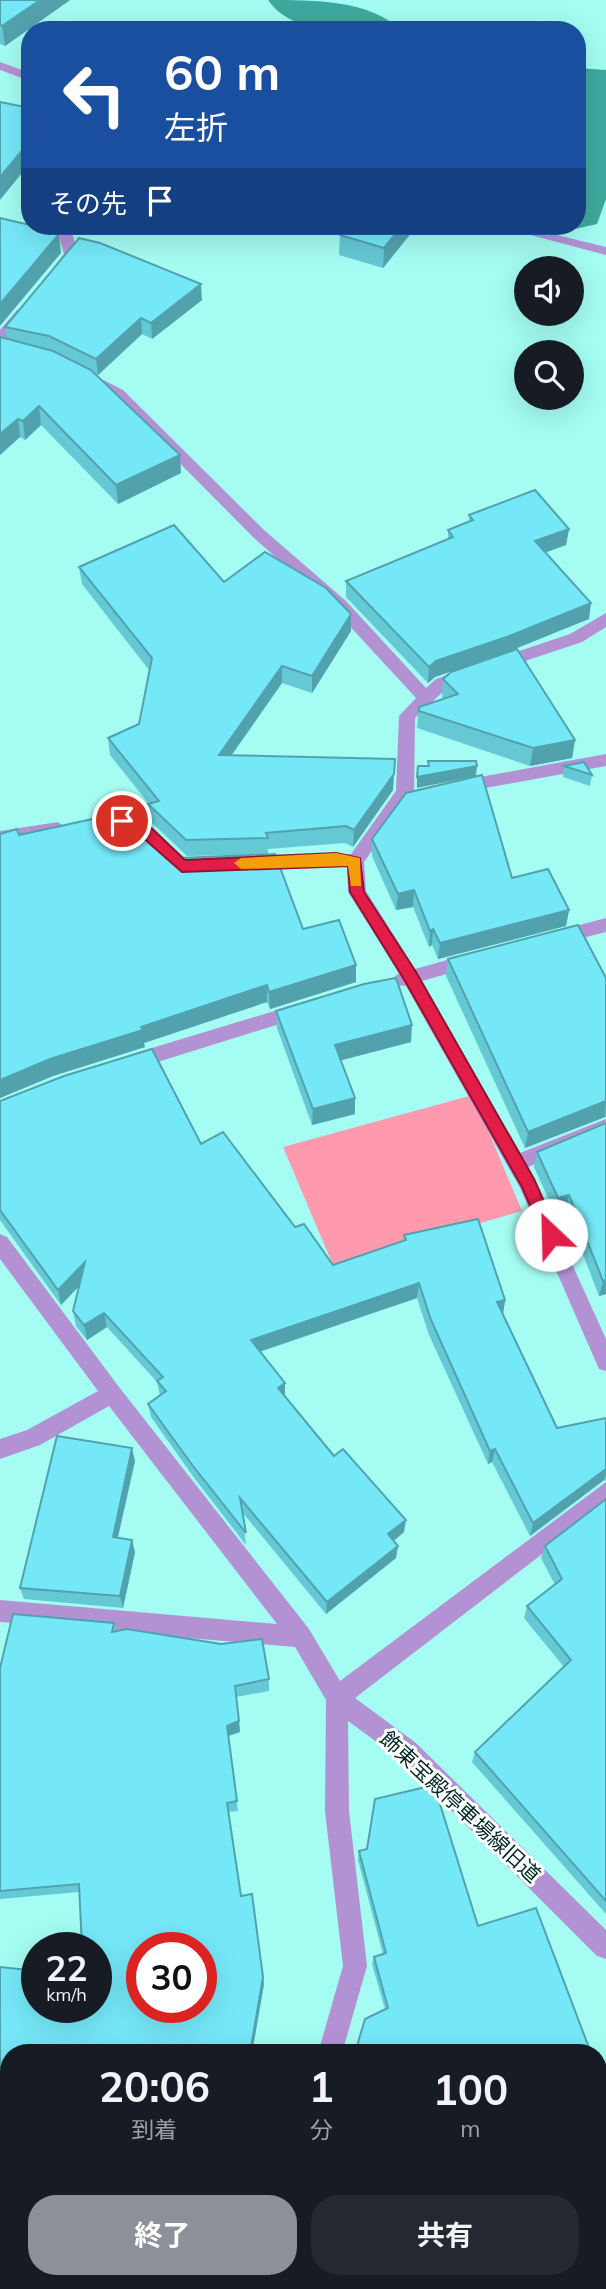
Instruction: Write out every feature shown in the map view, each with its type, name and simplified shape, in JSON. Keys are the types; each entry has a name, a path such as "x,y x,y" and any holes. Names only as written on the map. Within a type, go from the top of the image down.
{"street":[{"path":"0,66 21,74"},
{"path":"54,275 71,254 66,235"},
{"path":"541,235 606,251"},
{"path":"3,345 36,296"},
{"path":"78,373 118,393 259,534 340,606 426,698"},
{"path":"606,619 576,638 442,683 407,716 405,792 355,862 357,892 410,976 528,1184 606,1362"},
{"path":"396,803 432,793 606,760"},
{"path":"0,838 82,826"},
{"path":"238,863 336,859 355,862"},
{"path":"541,942 606,925"},
{"path":"384,984 489,956"},
{"path":"113,1068 320,1004"},
{"path":"516,1163 606,1127"},
{"name":"飾東宝殿停車場線旧道","path":"0,1243 112,1394 301,1637 337,1699 408,1751 606,1947"},
{"path":"0,1449 33,1438 112,1394"},
{"path":"333,2044 355,1966 337,1811 337,1699 398,1649 606,1493"},
{"path":"0,1611 301,1637"}],"shaded area":[{"path":"586,69 606,70 606,199 597,224 586,226"},
{"path":"473,1095 522,1211 333,1265 283,1147"}],"building":[{"path":"0,0 40,0 2,26"},
{"path":"0,102 21,106 21,152 0,177"},
{"path":"0,218 21,223 21,235 58,235 0,304"},
{"path":"340,235 395,235 384,248"},
{"path":"79,238 100,243 201,284 151,323 141,318 96,359 49,336 5,327"},
{"path":"0,337 53,351 91,370 180,455 116,485 39,406 23,421 18,419 0,434"},
{"path":"535,490 569,529 535,541 591,603 512,635 436,661 429,667 346,581 453,537 448,530 473,520 469,515"},
{"path":"174,525 224,582 265,552 326,588 351,614 312,676 282,666 219,755 395,759 394,774 354,830 346,826 266,833 268,838 186,840 148,804 159,801 108,738 139,724 152,658 79,567"},
{"path":"517,649 575,740 533,748 419,711 419,707 458,694 443,679 451,672"},
{"path":"428,761 476,761 477,766 417,777 418,766 429,766"},
{"path":"584,762 592,775 564,766"},
{"path":"482,775 512,878 548,869 569,910 440,943 433,929 430,931 414,890 398,894 372,839 406,793"},
{"path":"120,813 131,814 173,855 180,858 275,854 303,929 339,920 356,965 269,992 267,985 141,1027 143,1030 50,1059 0,1080 0,834 17,829 19,835"},
{"path":"578,925 606,978 606,1101 528,1132 448,959"},
{"path":"396,978 412,1025 335,1045 355,1098 313,1109 276,1011 364,984"},
{"path":"152,1049 201,1144 223,1132 295,1227 304,1224 333,1265 406,1240 404,1235 478,1219 505,1300 497,1302 557,1428 606,1418 606,1469 533,1523 495,1449 490,1451 431,1320 419,1283 251,1340 285,1383 278,1388 334,1456 343,1449 406,1520 388,1534 398,1546 327,1602 240,1498 246,1533 148,1404 166,1391 157,1381 163,1377 104,1313 84,1325 73,1311 85,1262 58,1290 0,1210 0,1101 64,1076"},
{"path":"606,1123 606,1280 603,1281 569,1195 558,1198 537,1152"},
{"path":"57,1436 132,1448 113,1537 132,1540 120,1596 20,1588"},
{"path":"606,1499 606,1901 475,1752 571,1660 527,1606 562,1579 545,1546"},
{"path":"13,1614 114,1623 112,1632 127,1629 221,1644 262,1639 269,1679 235,1686 239,1721 227,1726 237,1801 227,1803 241,1896 252,1894 263,1977 252,2044 0,2044 0,1967 21,1969 21,2023 112,2023 112,1932 81,1932 79,1884 0,1891 0,1668"},
{"path":"434,1785 478,1926 536,1908 588,2044 358,2044 365,2019 388,2008 374,1957 386,1953 359,1851 367,1849 375,1799"}],"waterway":[{"path":"299,0 354,21"}],"slow traffic":[{"path":"241,863 336,859 355,862 356,882"}],"route":[{"path":"122,821 139,825 182,866 336,859 355,862 357,892 410,976 528,1184 551,1235"}]}
